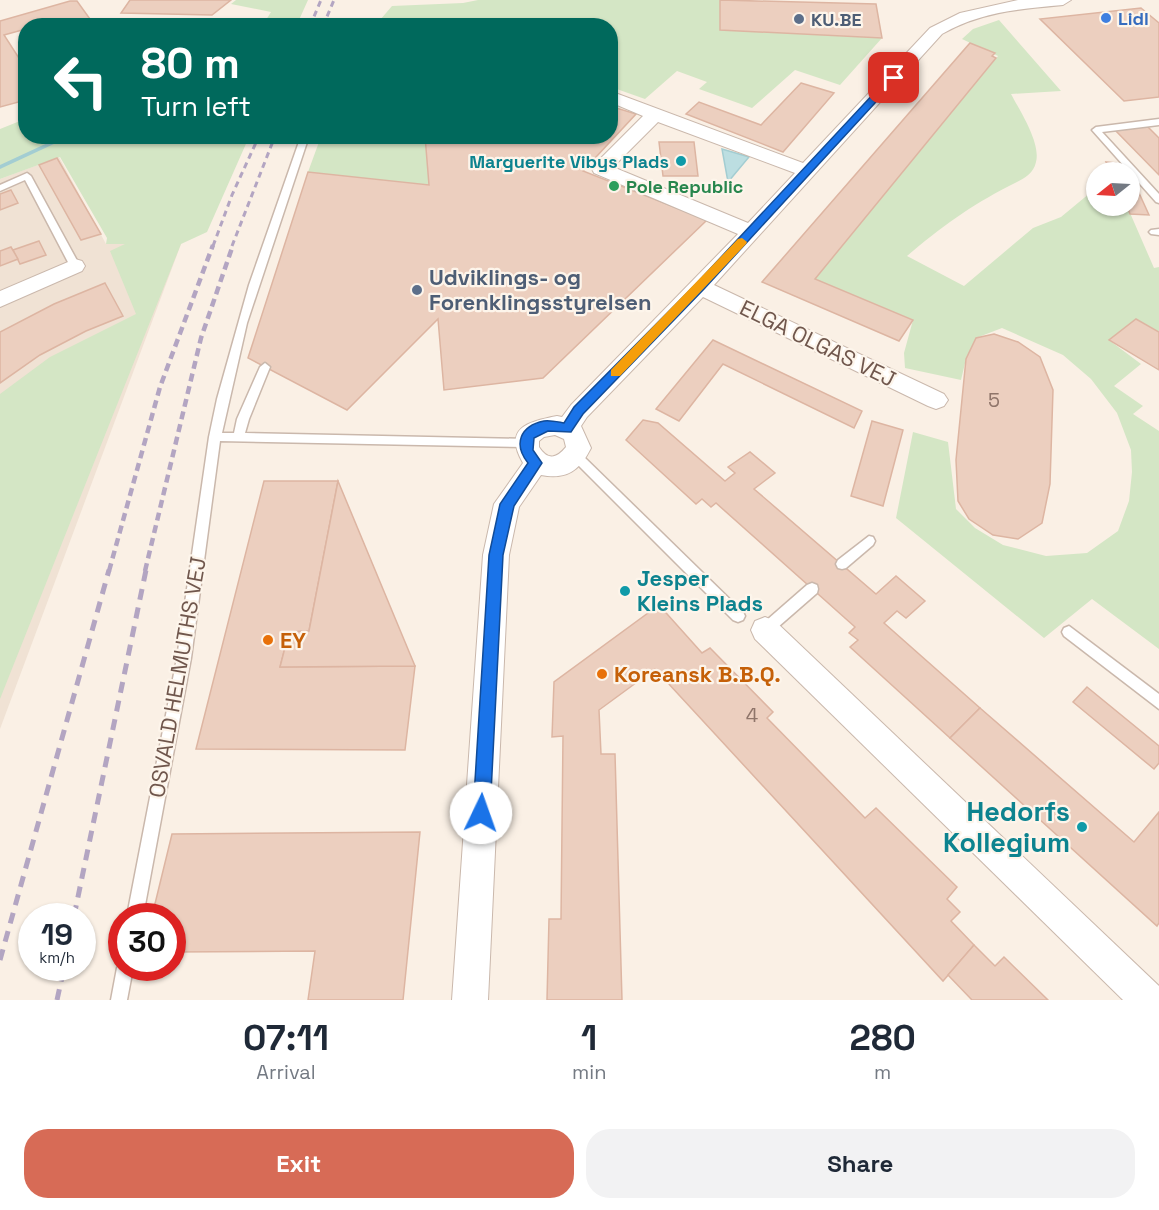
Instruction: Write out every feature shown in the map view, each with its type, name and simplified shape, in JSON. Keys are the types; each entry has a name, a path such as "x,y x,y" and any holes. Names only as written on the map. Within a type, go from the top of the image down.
{"street":[{"path":"567,428 579,411 700,287 936,31 952,20 1003,3 1064,0"},
{"path":"618,99 807,171"},
{"path":"655,115 601,169 751,232"},
{"path":"0,300 75,266"},
{"name":"ELGA OLGAS VEJ","path":"700,287 936,400"},
{"path":"470,1000 496,555 507,504 531,453 537,429 546,426 567,428 578,440 579,448 576,456 560,466 550,466 531,453"},
{"path":"752,623 1148,1000"}],"lane":[{"path":"1159,122 1096,130 1154,189 1159,200"},
{"name":"OSVALD HELMUTHS VEJ","path":"137,903 184,658 224,385 260,261 302,144"},
{"path":"0,188 27,177 75,266"},
{"path":"238,438 243,419 265,367"},
{"path":"215,437 531,453"},
{"path":"576,456 752,623 812,589"},
{"path":"842,564 869,540"},
{"path":"1069,632 1159,702"},
{"path":"119,1000 123,981"}],"shaded area":[{"path":"59,157 106,244 181,244 0,729 0,179"}],"green space":[{"path":"236,0 308,0 300,18 267,18 271,12 231,4"},
{"path":"478,0 720,0 720,30 882,38 840,85 795,70 752,108 699,89 707,82 677,71 645,99 618,89 618,18 382,18 392,6 463,3"},
{"path":"999,20 1061,91 1011,94 1033,137 1037,154 1032,171 1026,177 981,201 956,218 907,256 964,286 1033,228 1061,217 1086,196 1086,216 1131,216 1154,268 1159,267 1159,332 1136,319 1109,340 1141,364 1114,386 1143,406 1133,414 1159,431 1159,649 1092,599 1044,638 896,518 913,432 948,442 956,509 975,528 1003,545 1046,556 1087,553 1118,531 1129,501 1132,472 1131,450 1117,413 1091,379 1063,355 1002,328 976,338 966,359 961,380 905,368 904,353 913,320 815,279 998,56 962,39 973,29"},
{"path":"18,122 18,144 246,144 207,232 181,244 0,699 0,394 50,357 136,314 110,251 125,244 106,244 107,238 60,157 0,179 0,129"},
{"path":"318,144 426,144 429,185 308,172"}],"water":[{"path":"722,149 749,157 728,182"}],"building":[{"path":"130,0 231,0 212,15 121,13"},
{"name":"KU.BE","path":"720,0 876,4 882,38 720,30"},
{"path":"70,1 77,1 89,18 18,18 18,31 4,35 18,57 18,102 0,107 0,21"},
{"path":"1141,8 1159,23 1159,97 1124,101 1040,19"},
{"path":"970,43 995,53 992,56 996,58 815,279 913,320 899,341 762,282"},
{"path":"801,83 834,93 783,152 686,114 699,102 761,125"},
{"path":"618,108 636,114 618,133"},
{"path":"1147,126 1159,138 1159,175 1115,130"},
{"path":"659,142 694,142 698,176 663,176"},
{"path":"426,144 608,144 583,171 707,220 543,378 444,390 438,319 347,410 248,358 308,172 429,185"},
{"path":"57,158 101,234 81,240 39,165"},
{"path":"11,190 18,203 0,210 0,194"},
{"path":"1140,195 1149,215 1140,215"},
{"path":"39,241 46,255 20,264 13,250"},
{"path":"11,247 18,259 0,266 0,251"},
{"path":"105,283 123,316 86,331 40,355 0,383 0,332 54,304"},
{"path":"1136,319 1159,332 1159,370 1109,340"},
{"path":"994,334 1018,342 1040,357 1053,390 1050,484 1042,523 1018,539 993,535 969,519 958,501 956,460 966,359 976,338"},
{"path":"713,340 862,411 854,428 723,364 679,421 656,409"},
{"path":"643,420 658,423 725,481 735,473 728,467 750,452 775,473 754,489 876,594 896,576 925,601 906,618 897,611 884,623 980,708 950,738 850,647 858,640 849,633 855,627 716,503 711,507 702,499 696,504 626,440"},
{"path":"872,421 903,430 883,506 851,496"},
{"path":"264,481 338,481 309,631 289,632 280,667 415,666 405,750 196,749"},
{"path":"338,481 415,666 280,667 289,632 309,631"},
{"path":"659,605 702,653 710,648 773,712 767,718 865,818 876,808 957,887 947,899 960,912 951,921 974,945 943,981 655,669 599,710 601,754 615,754 622,1000 547,1000 549,919 561,919 563,736 552,737 554,682"},
{"path":"1087,687 1159,746 1159,763 1154,769 1073,702"},
{"name":"Hedorfs Kollegium","path":"980,708 1134,842 1159,812 1159,923 1157,926 950,738"},
{"path":"420,832 403,1000 308,1000 315,951 186,952 186,903 155,903 172,834"},
{"path":"974,945 995,966 1004,957 1048,1000 972,1000 948,975"}],"waterway":[{"path":"0,167 50,144"}],"railway":[{"path":"313,18 321,0"},
{"path":"326,18 334,0"},
{"path":"213,246 232,195 255,144"},
{"path":"232,246 272,144"},
{"path":"109,571 160,387 213,245"},
{"path":"145,571 201,338 233,245"},
{"path":"0,960 109,570"},
{"path":"77,903 146,570"},
{"path":"57,1000 61,981"}],"slow traffic":[{"path":"616,373 742,242"}],"place":[{"name":"Lidl","path":"1106,18"},
{"name":"KU.BE","path":"799,19"},
{"name":"Marguerite Vibys Plads","path":"681,161"},
{"name":"Pole Republic","path":"614,186"},
{"name":"Udviklings- og Forenklingsstyrelsen","path":"417,290"},
{"name":"Jesper Kleins Plads","path":"625,591"},
{"name":"EY","path":"268,640"},
{"name":"Koreansk B.B.Q.","path":"602,674"},
{"name":"Hedorfs Kollegium","path":"1082,827"}],"route":[{"path":"481,813 496,555 507,504 536,463 526,451 526,443 530,435 546,426 557,425 567,428 579,411 700,287 894,78"}]}
